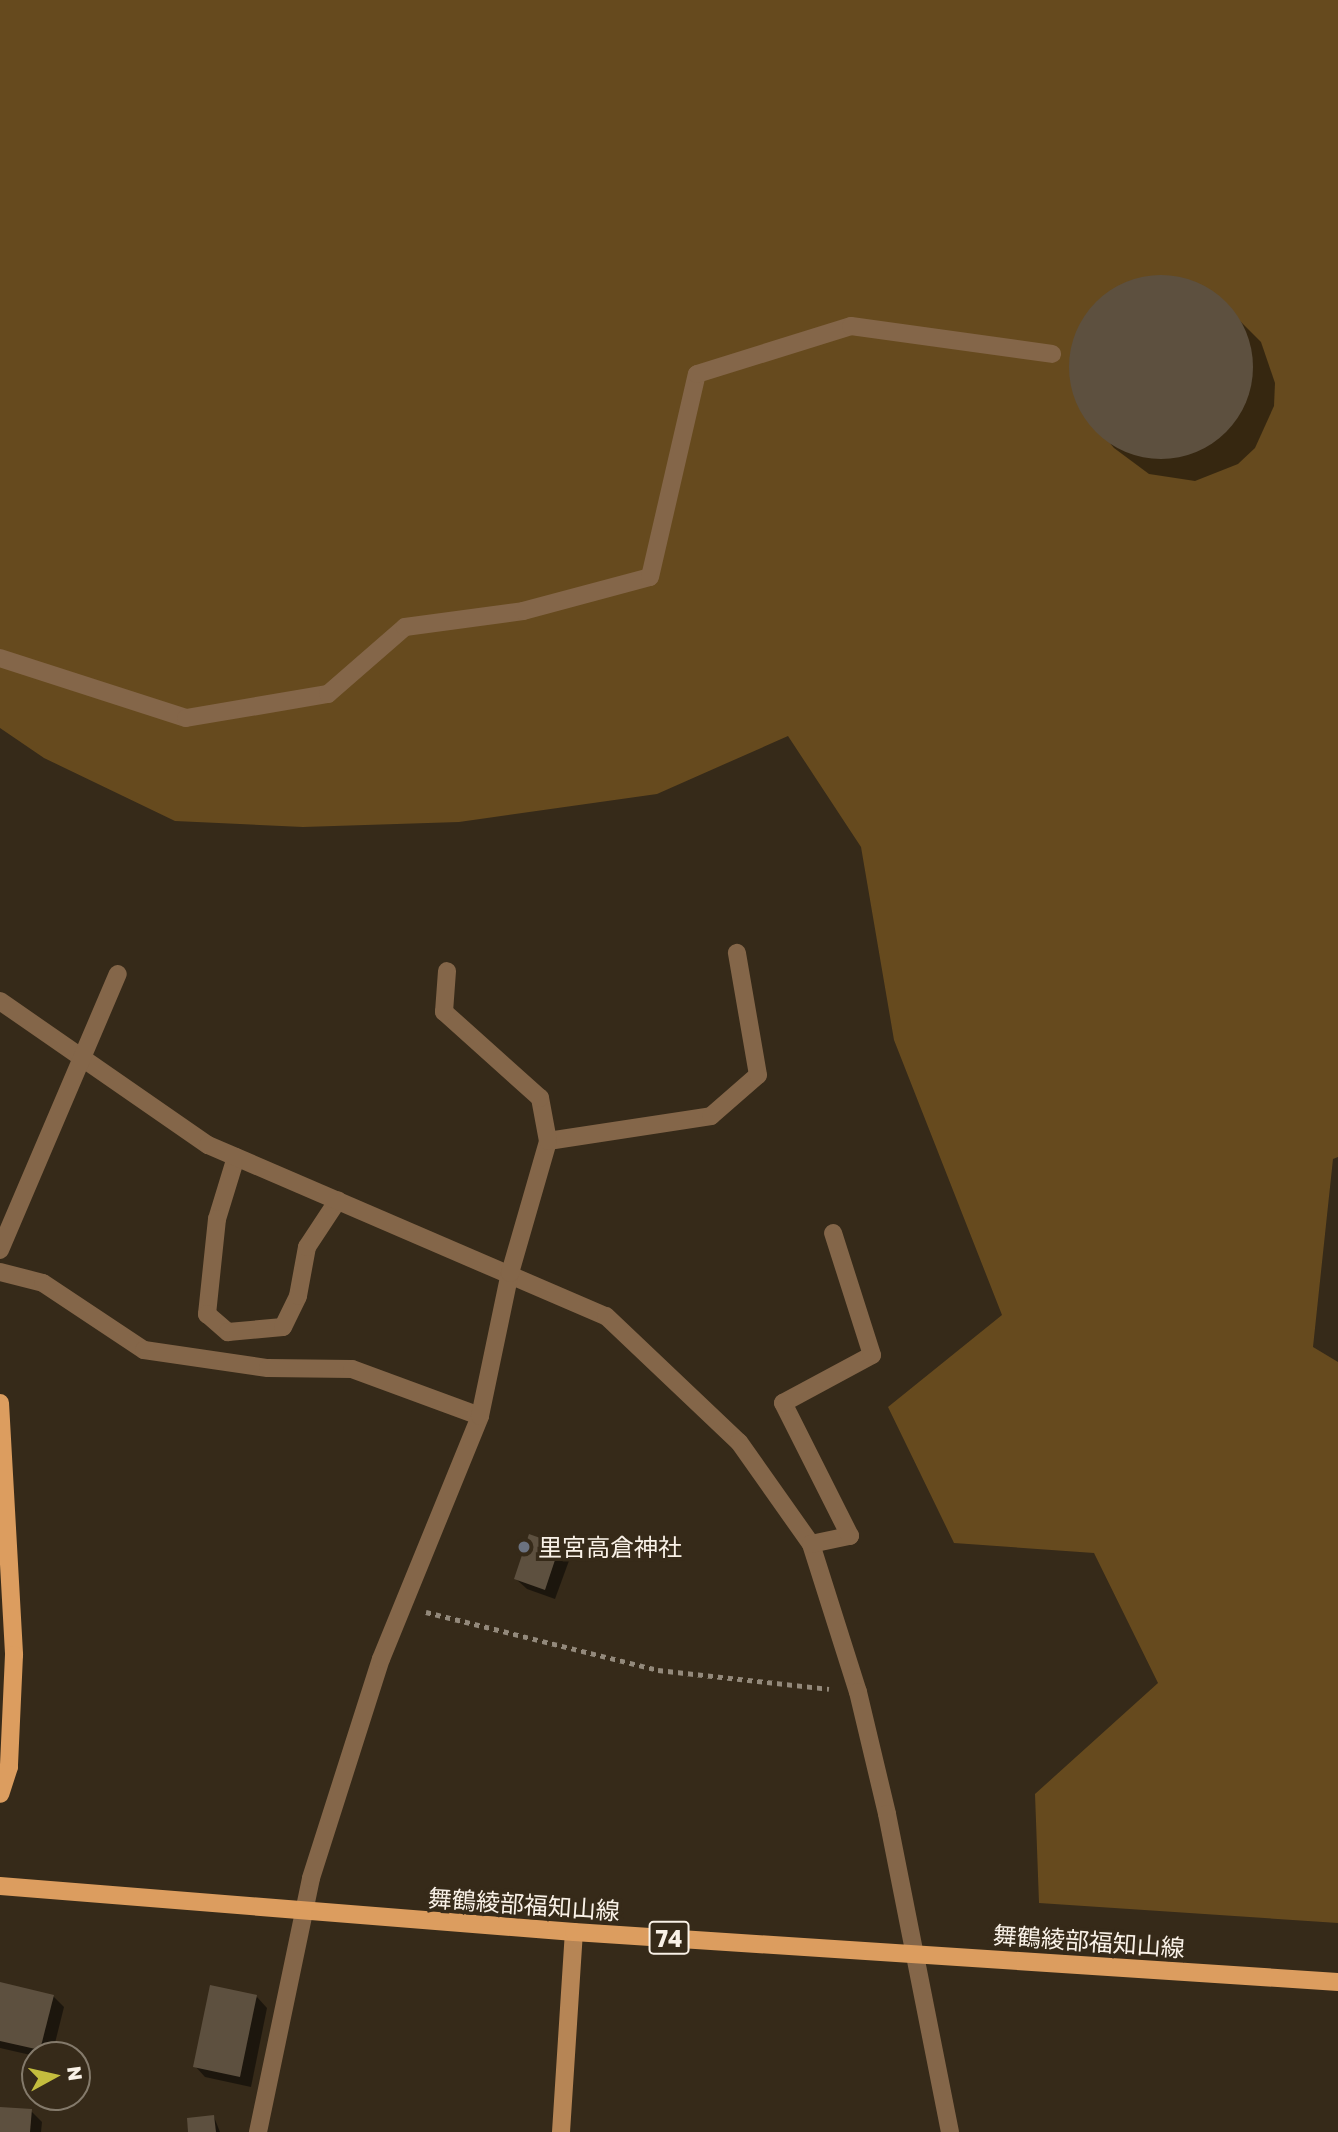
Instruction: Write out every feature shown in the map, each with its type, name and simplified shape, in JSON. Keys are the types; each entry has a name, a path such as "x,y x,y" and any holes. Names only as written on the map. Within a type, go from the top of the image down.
{"main road":[{"path":"0,1404 14,1655 9,1767 0,1794"},
{"name":"舞鶴綾部福知山線","path":"0,1886 574,1932 1338,1982"}],"street":[{"path":"0,658 186,718 328,694 405,627 523,611 650,577 696,373 851,326 1052,354"},
{"path":"548,1141 710,1116 758,1075 737,953"},
{"path":"258,2132 311,1878 381,1658 480,1416 510,1273 548,1141 540,1098 444,1012 447,971"},
{"path":"0,1250 118,974"},
{"path":"0,1001 208,1145 606,1315 739,1442 811,1544 858,1692 916,1954 950,2132"},
{"path":"236,1157 217,1219 206,1314 228,1332 283,1328 298,1296 307,1247 338,1200"},
{"path":"811,1544 850,1536 783,1403 872,1355 834,1233"},
{"path":"0,1272 43,1283 144,1350 268,1368 352,1369 480,1416"},
{"path":"561,2132 574,1932"}],"path":[{"path":"402,1606 658,1670 858,1692"}],"shaded area":[{"path":"0,0 1338,0 1338,1157 1333,1159 1313,1347 1338,1362 1338,1923 1039,1903 1035,1794 1158,1683 1094,1553 954,1543 888,1407 1002,1315 894,1040 861,847 788,736 657,794 459,822 303,827 175,821 44,758 0,728"}],"building":[{"path":"1161,275 1179,276 1196,282 1212,290 1226,302 1238,316 1246,332 1252,349 1252,385 1246,402 1238,418 1226,432 1212,444 1196,452 1179,458 1161,459 1143,458 1126,452 1110,444 1096,432 1084,418 1076,402 1070,385 1069,367 1070,349 1076,332 1084,316 1096,302 1110,290 1126,282 1143,276"},
{"path":"529,1534 560,1545 545,1590 514,1579"},
{"path":"0,1982 54,1995 42,2041 21,2041 21,2046 0,2041"},
{"path":"210,1985 257,1995 240,2077 193,2067"},
{"path":"0,2107 32,2111 30,2132 0,2132"},
{"path":"214,2115 216,2132 188,2132 187,2118"}],"place":[{"name":"里宮高倉神社","path":"524,1547"}]}
